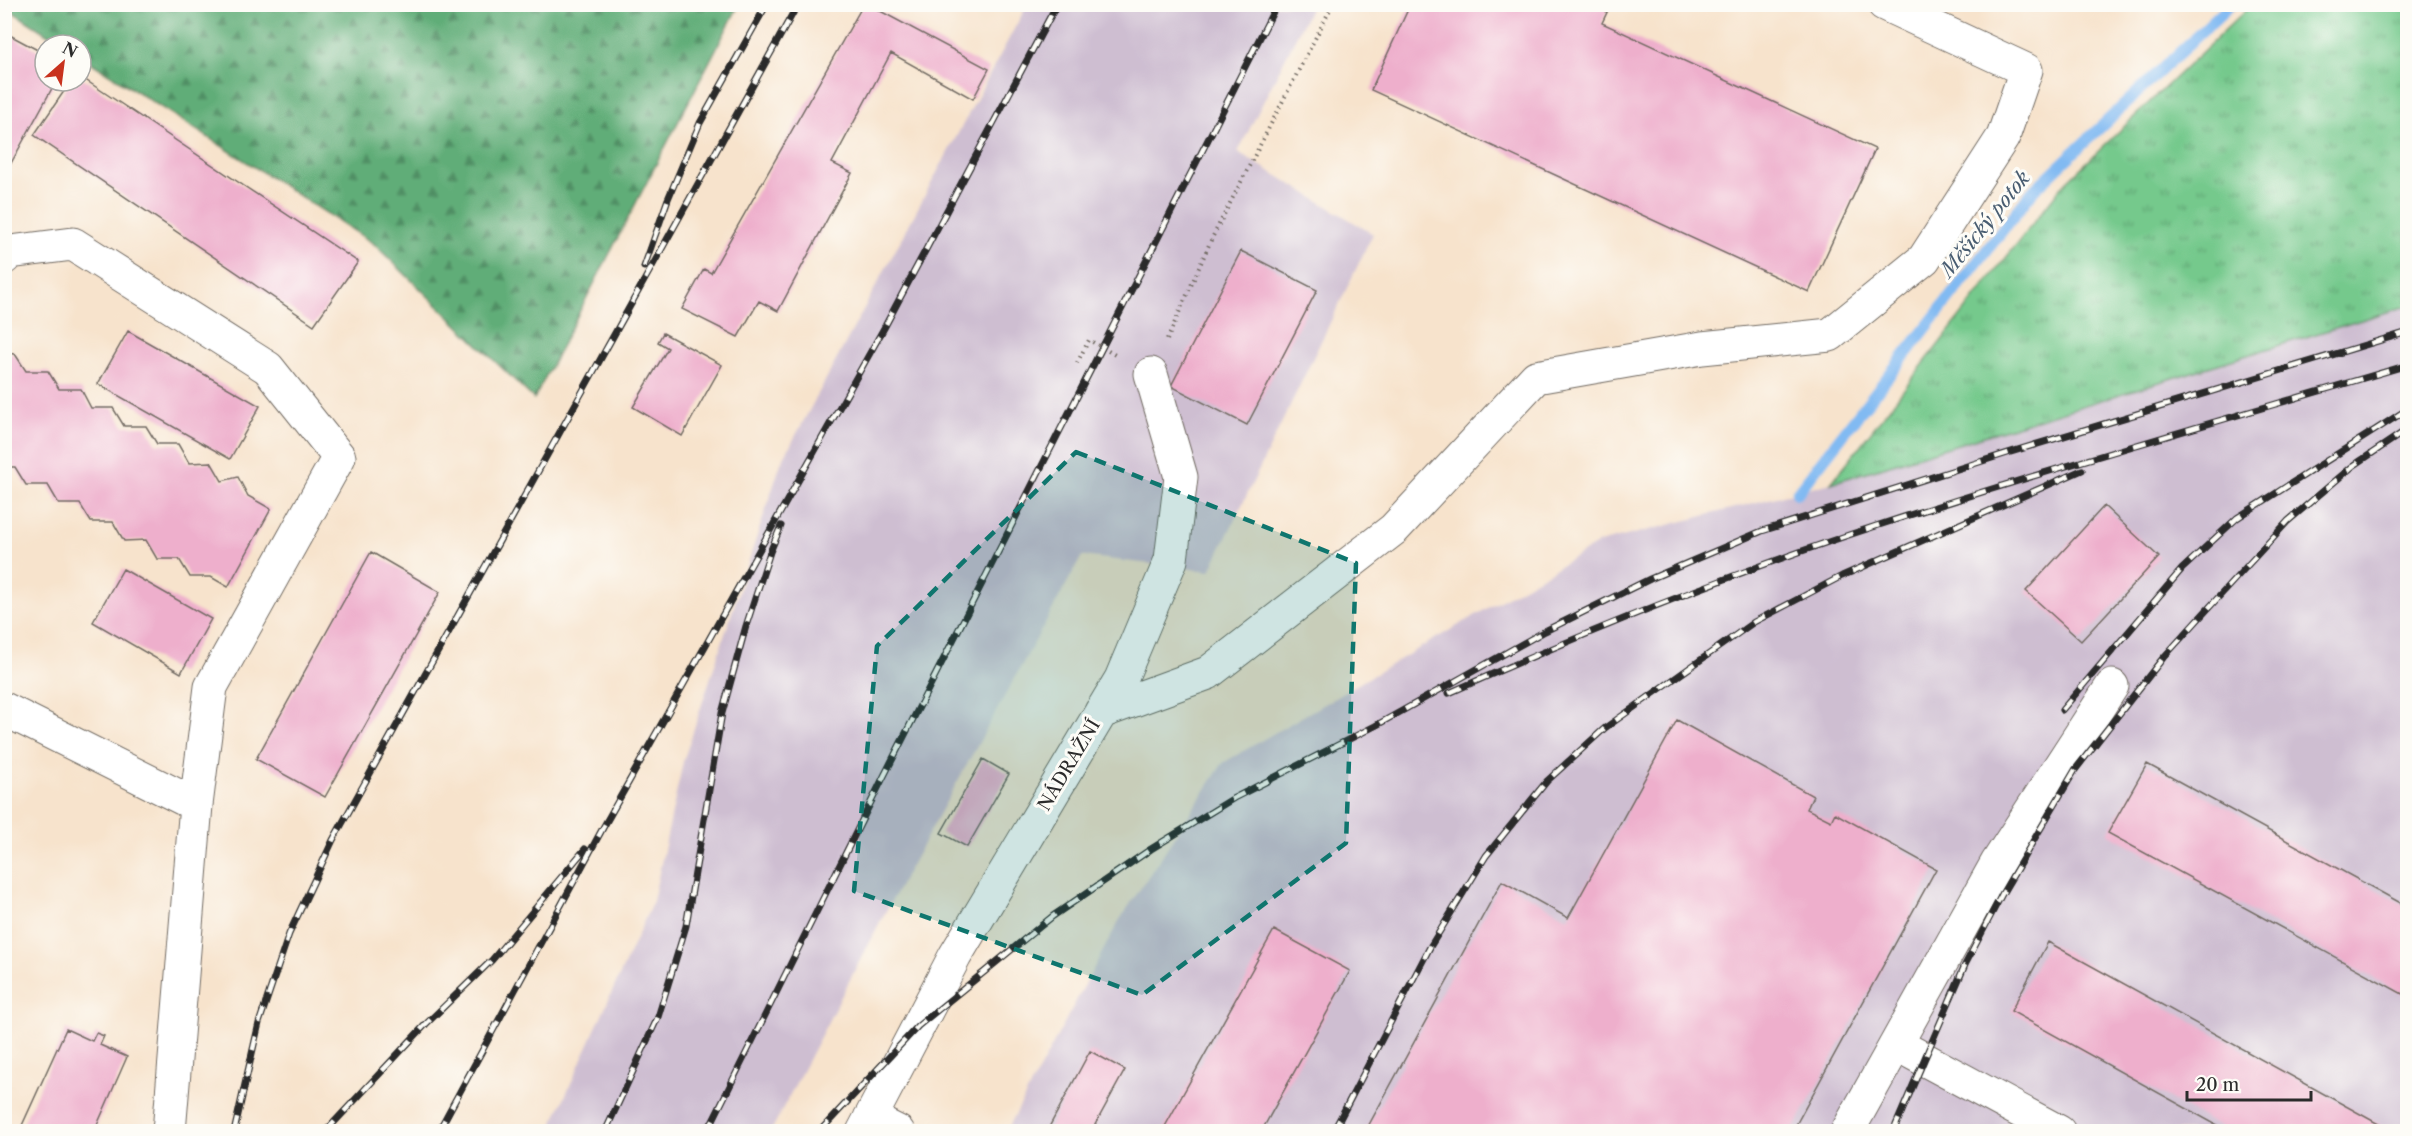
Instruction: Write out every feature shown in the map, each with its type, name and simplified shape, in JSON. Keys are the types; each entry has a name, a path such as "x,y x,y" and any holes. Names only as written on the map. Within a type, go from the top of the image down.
{"lane":[{"path":"1101,712 1208,673 1394,529 1536,377 1702,348 1830,335 1924,259 2003,136 2026,70 1884,4"},
{"path":"4,258 10,252 73,244 268,368 339,457 212,687 196,805 169,1131"},
{"name":"NÁDRAŽNÍ","path":"877,1127 955,956 1121,678 1171,560 1181,477 1151,374"},
{"path":"1847,1131 1997,863 2112,686"},
{"path":"4,709 196,805"},
{"path":"1896,1044 2059,1131"}],"path":[{"path":"1077,363 1089,340 1151,374 1212,238 1333,4"}],"highlighted area":[{"path":"1076,452 1356,563 1346,843 1142,995 854,891 877,646"}],"shaded area":[{"path":"1027,5 1312,5 1238,152 1373,234 1210,571 1082,556 881,920 771,1131 549,1132 653,901 683,762 781,463"},
{"path":"2407,306 2407,1131 1006,1132 1119,921 1223,763 1599,543 1831,483"}],"green space":[{"path":"6,4 739,4 534,399 373,243 93,64 93,33 45,33 5,7"},
{"path":"2251,5 2407,5 2407,306 1831,483 2061,187"}],"building":[{"path":"1611,4 1602,23 1875,149 1809,292 1371,90 1410,5"},
{"path":"863,5 869,5 989,69 973,99 891,53 832,163 852,173 778,311 759,301 738,337 682,309 704,269 711,273"},
{"path":"4,32 33,48 33,93 49,93 4,176"},
{"path":"93,85 358,262 314,325 34,135 63,93 93,93"},
{"path":"1241,251 1317,290 1247,425 1171,386"},
{"path":"128,331 260,406 230,459 98,384"},
{"path":"663,333 722,365 682,436 633,407 668,348 658,342"},
{"path":"4,353 15,354 26,371 48,371 59,389 81,389 91,408 113,408 124,426 146,426 157,444 178,444 189,463 211,462 222,481 238,477 248,496 271,509 228,587 211,577 190,577 179,559 157,559 146,540 124,541 113,522 91,522 80,504 59,504 48,485 26,485 15,467 4,467"},
{"path":"2104,506 2159,557 2081,641 2026,591"},
{"path":"371,552 440,592 325,797 256,759"},
{"path":"123,569 211,619 181,673 93,622"},
{"path":"1677,720 1813,796 1807,809 1831,821 1835,813 1936,869 1792,1132 1365,1132 1502,881 1568,918"},
{"path":"983,759 1009,774 967,847 941,833"},
{"path":"2147,764 2408,907 2408,997 2108,833"},
{"path":"1274,930 1350,971 1261,1132 1166,1132 1163,1130"},
{"path":"2048,942 2393,1132 2229,1132 2011,1011"},
{"path":"66,1029 92,1041 96,1033 104,1036 100,1045 127,1057 94,1132 19,1132"},
{"path":"1090,1051 1125,1070 1091,1132 1047,1131"}],"waterway":[{"name":"Měšický potok","path":"1797,493 2033,191 2231,4"}],"railway":[{"path":"644,267 668,199 700,123 767,4"},
{"path":"234,1132 259,1023 289,934 333,840 798,4"},
{"path":"438,1132 604,826 884,328 1057,4"},
{"path":"707,1132 884,776 1277,4"},
{"path":"819,1132 918,1026 1053,916 1151,849 1234,798 1375,726 1545,631 1650,579 1762,531 2011,452 2408,332"},
{"path":"1449,693 1661,604 1822,544 2008,484 2408,365"},
{"path":"2062,710 2182,569 2237,518 2408,409"},
{"path":"1893,1132 1965,965 2002,894 2075,770 2163,658 2288,521 2353,466 2408,429"},
{"path":"1333,1132 1430,947 1486,856 1547,781 1605,728 1754,622 1842,576 2082,470"},
{"path":"605,1132 658,1017 686,926 722,713 746,626 781,526"},
{"path":"325,1132 426,1024 492,960 585,849"}]}
